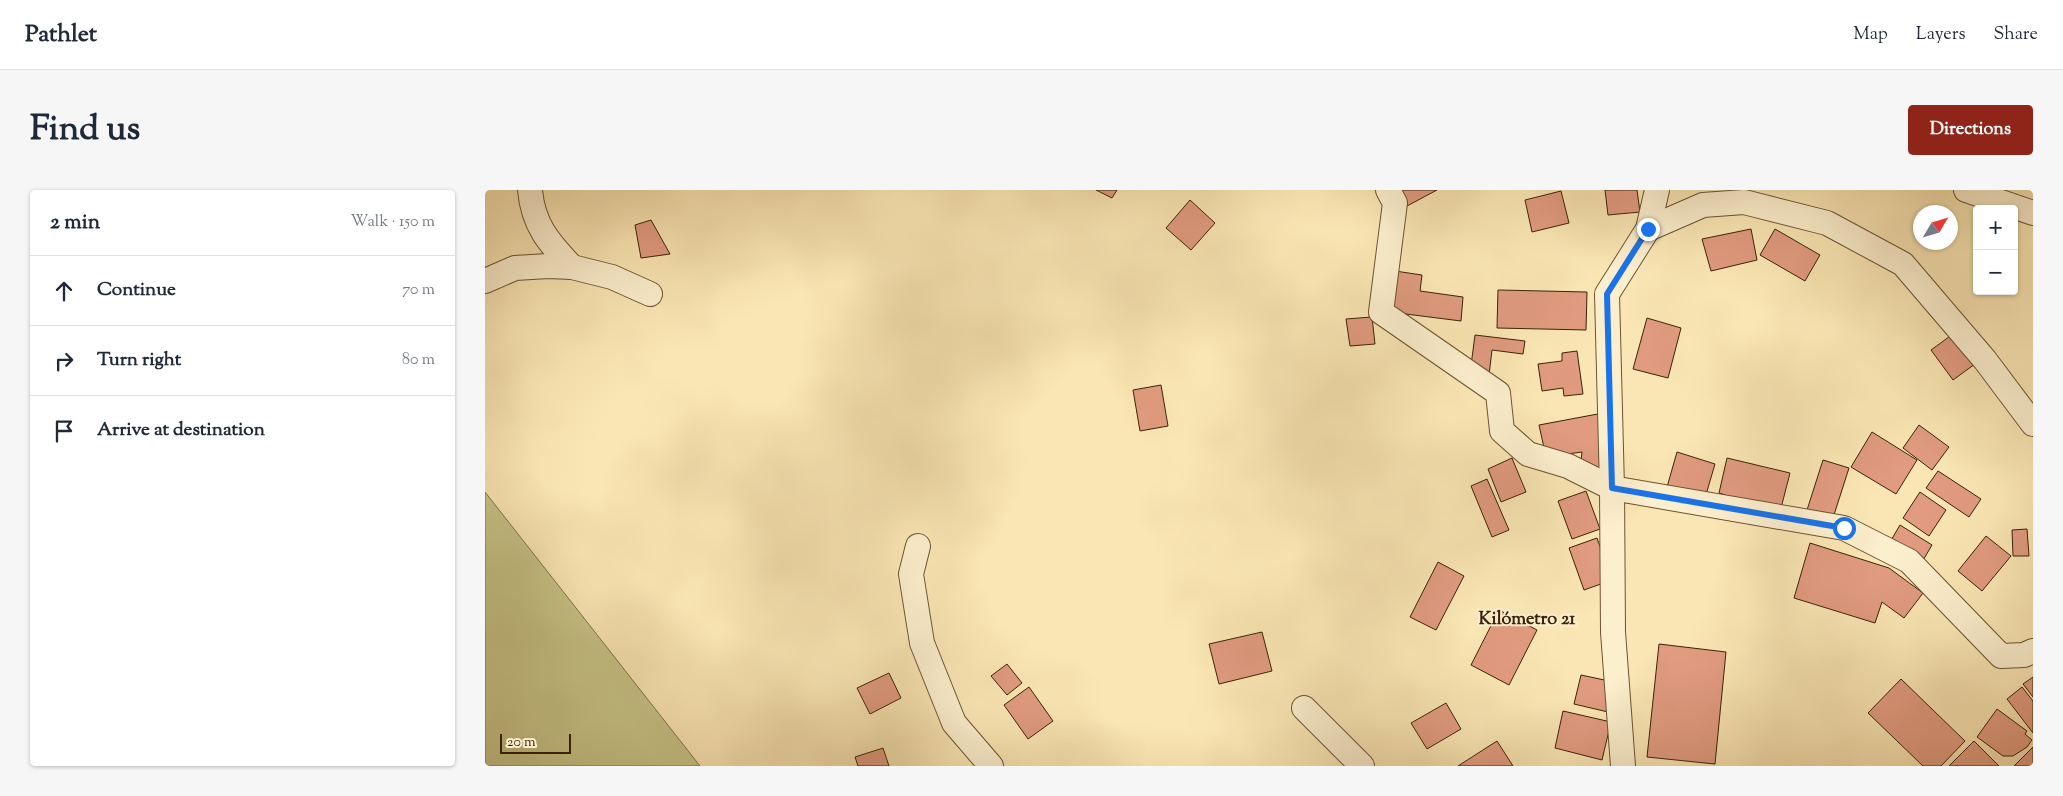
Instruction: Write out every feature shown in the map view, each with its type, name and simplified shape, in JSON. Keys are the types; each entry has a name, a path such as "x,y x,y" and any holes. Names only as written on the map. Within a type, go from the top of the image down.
{"street":[{"path":"530,190 531,206 536,221 549,243 572,267"},
{"path":"1388,190 1395,203 1381,312 1498,393 1502,431 1528,454 1568,466 1612,488 1844,528 1909,561 2001,656 2024,656 2033,651"},
{"path":"1623,766 1613,632 1612,488 1607,294 1648,229 1657,190"},
{"path":"1966,190 2033,213"},
{"path":"1648,229 1703,204 1744,202 1827,223 1903,264 1985,360 2033,424"},
{"path":"485,281 515,268 572,267 612,277 650,294"},
{"path":"918,546 911,574 922,643 955,722 991,766"},
{"path":"1304,708 1362,766"}],"shaded area":[{"path":"485,492 700,766 485,766"}],"building":[{"path":"1096,190 1117,190 1112,198"},
{"path":"1398,190 1437,190 1407,206"},
{"path":"1605,190 1637,190 1640,212 1608,215"},
{"path":"1561,191 1569,223 1532,232 1525,200"},
{"path":"1190,200 1215,223 1191,250 1166,228"},
{"path":"651,220 670,254 641,258 635,225"},
{"path":"1751,229 1757,260 1711,271 1702,239"},
{"path":"1775,229 1820,255 1805,281 1760,255"},
{"path":"1395,271 1422,275 1420,291 1463,297 1461,321 1390,312"},
{"path":"1498,290 1587,292 1586,330 1497,328"},
{"path":"1372,317 1375,344 1350,346 1346,319"},
{"path":"1647,318 1681,328 1668,378 1633,369"},
{"path":"1953,334 1975,364 1953,380 1931,350"},
{"path":"1475,335 1525,341 1523,354 1492,350 1489,375 1470,373"},
{"path":"1577,351 1583,394 1564,396 1563,388 1542,391 1538,364 1562,361 1562,353"},
{"path":"1161,385 1168,426 1140,431 1133,390"},
{"path":"1603,413 1609,474 1580,470 1582,452 1546,457 1539,425"},
{"path":"1919,425 1949,447 1932,470 1903,448"},
{"path":"1872,432 1917,460 1896,494 1851,467"},
{"path":"1677,452 1715,464 1705,498 1667,487"},
{"path":"1512,458 1526,492 1501,502 1488,469"},
{"path":"1727,458 1790,473 1780,512 1719,493"},
{"path":"1823,460 1849,468 1833,518 1807,510"},
{"path":"1938,471 1981,499 1969,517 1926,488"},
{"path":"1487,479 1509,530 1492,537 1471,486"},
{"path":"1586,491 1600,529 1572,539 1558,501"},
{"path":"1920,492 1946,510 1929,536 1903,518"},
{"path":"1900,525 1932,545 1922,562 1890,542"},
{"path":"2027,529 2029,556 2013,556 2012,530"},
{"path":"1986,536 2011,556 1982,591 1958,571"},
{"path":"1597,538 1612,580 1584,590 1569,548"},
{"path":"1810,543 1889,568 1923,593 1904,618 1882,602 1875,623 1794,598"},
{"path":"1438,562 1464,576 1436,630 1410,617"},
{"path":"1499,610 1537,630 1509,685 1471,665"},
{"path":"1262,632 1272,671 1219,684 1209,644"},
{"path":"1659,644 1726,652 1715,764 1647,757"},
{"path":"1007,664 1022,683 1007,695 991,676"},
{"path":"889,673 901,698 870,714 857,688"},
{"path":"1581,675 1614,682 1608,712 1574,704"},
{"path":"2033,677 2033,697 2023,684"},
{"path":"1901,679 1965,741 1941,766 1923,766 1868,713"},
{"path":"1029,687 1053,721 1028,739 1004,705"},
{"path":"2022,687 2033,701 2033,733 2007,699"},
{"path":"1446,703 1461,729 1427,749 1411,723"},
{"path":"1997,709 2027,731 2025,734 2032,740 2027,747 2013,756 2003,756 1977,737"},
{"path":"1563,711 1611,722 1602,760 1555,748"},
{"path":"1497,741 1513,766 1458,766"},
{"path":"1974,741 1999,766 1949,766"},
{"path":"2033,747 2033,766 2014,766"},
{"path":"883,748 889,766 858,766 855,757"}],"district":[{"name":"Kilómetro 21","path":"1527,618"}],"route":[{"path":"1648,229 1607,294 1612,488 1844,528"}]}
